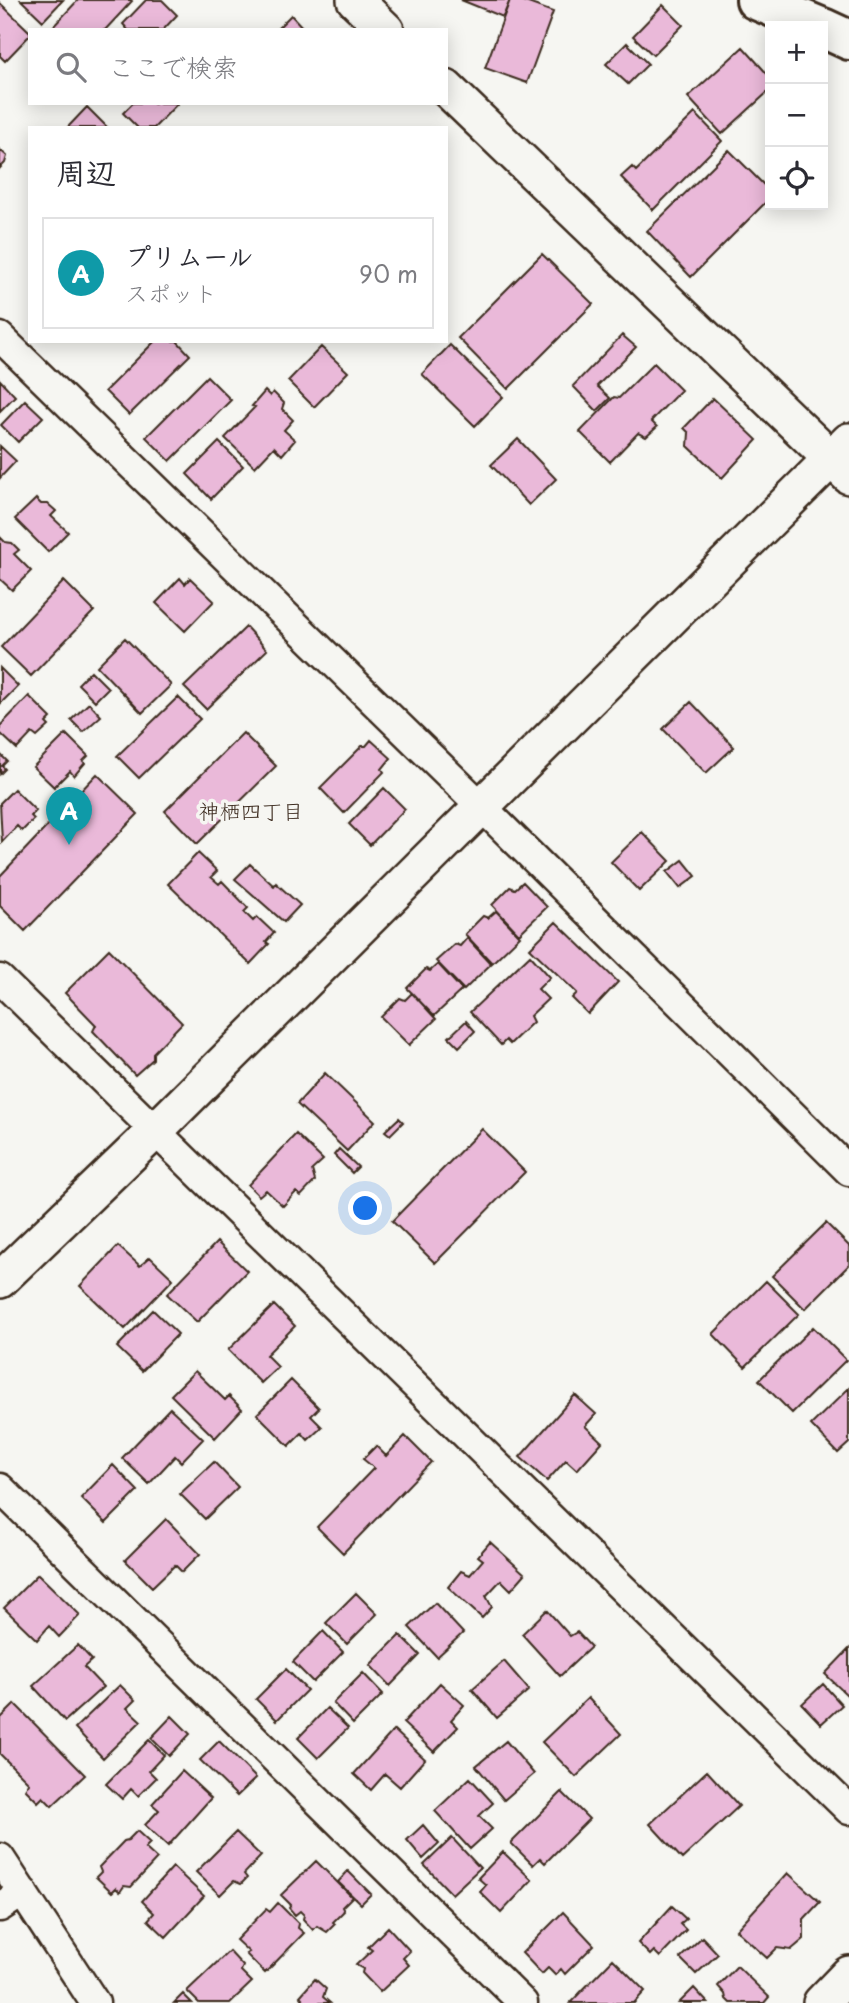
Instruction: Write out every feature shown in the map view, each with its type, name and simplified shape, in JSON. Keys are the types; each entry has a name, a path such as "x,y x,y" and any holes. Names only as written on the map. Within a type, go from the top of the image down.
{"main road":[{"path":"756,0 806,21"},
{"path":"828,30 849,40"}],"street":[{"path":"355,0 384,28"},
{"path":"0,1280 155,1132 482,807 843,459 448,90"},
{"path":"0,337 482,807 849,1171"},
{"path":"0,979 849,1810"},
{"path":"0,1488 523,2003"},
{"path":"0,1858 11,1900 95,2003"},
{"path":"821,2003 849,1974"}],"building":[{"path":"21,0 63,0 43,21"},
{"path":"78,0 132,1 107,28 52,28"},
{"path":"146,0 162,0 177,15 165,28 126,28 123,24"},
{"path":"461,0 510,0 503,17"},
{"path":"510,0 520,0 553,12 527,83 485,68"},
{"path":"0,3 28,30 28,37 5,61 0,56"},
{"path":"663,5 683,25 653,55 633,36"},
{"path":"291,15 303,28 278,28"},
{"path":"627,43 648,64 628,84 606,64"},
{"path":"743,47 765,71 765,95 722,134 688,97"},
{"path":"131,105 176,105 156,126 136,126 123,113"},
{"path":"87,107 106,126 69,126"},
{"path":"695,113 722,141 653,210 621,177 632,167 636,171"},
{"path":"0,150 7,156 0,168"},
{"path":"729,150 765,186 765,203 691,277 647,231"},
{"path":"542,254 593,304 508,389 458,338"},
{"path":"622,335 636,347 597,386 610,398 597,411 573,386"},
{"path":"153,343 179,343 190,355 129,415 105,391"},
{"path":"450,345 503,397 475,426 422,374"},
{"path":"321,347 348,372 314,407 288,381"},
{"path":"654,363 681,390 651,421 657,427 646,437 638,433 610,462 580,432 614,397 619,398"},
{"path":"207,376 231,400 170,461 146,437"},
{"path":"0,380 15,396 0,411"},
{"path":"265,391 270,396 273,392 284,403 282,409 293,420 284,430 295,440 282,455 274,447 255,467 225,438 255,407 252,406"},
{"path":"713,398 757,440 722,478 688,446 689,433 684,428"},
{"path":"25,400 43,417 18,442 1,425"},
{"path":"518,439 556,479 529,505 491,465"},
{"path":"219,442 243,466 211,499 187,474"},
{"path":"0,446 16,461 0,478"},
{"path":"36,499 56,511 51,516 68,532 48,552 15,519"},
{"path":"0,537 19,550 14,554 31,571 12,590 0,579"},
{"path":"180,578 185,584 190,578 214,601 185,631 156,603"},
{"path":"64,581 94,611 31,676 1,647"},
{"path":"246,627 267,650 206,709 184,687"},
{"path":"125,638 171,685 142,713 97,666"},
{"path":"0,668 18,686 0,704"},
{"path":"91,671 108,688 95,701 78,684"},
{"path":"29,696 51,718 46,723 49,726 37,737 32,733 17,749 0,733 0,726"},
{"path":"178,697 200,719 139,778 117,756"},
{"path":"691,702 734,747 706,773 663,729"},
{"path":"89,703 101,716 83,732 71,720"},
{"path":"243,733 276,766 197,844 165,811"},
{"path":"66,734 88,756 74,776 70,771 54,787 33,767"},
{"path":"371,740 391,758 382,769 384,772 344,813 320,788"},
{"path":"0,754 7,761 0,774"},
{"path":"97,774 138,814 25,931 0,906 0,876"},
{"path":"384,788 405,809 370,845 349,824"},
{"path":"14,789 36,811 31,816 34,819 22,831 17,826 2,842 0,803"},
{"path":"642,832 670,861 639,891 611,862"},
{"path":"198,853 217,871 211,877 219,884 222,881 248,908 244,912 253,921 257,917 274,933 266,942 269,944 250,964 168,884"},
{"path":"683,860 696,876 680,888 667,872"},
{"path":"250,864 300,905 284,922 235,879"},
{"path":"523,882 547,907 519,934 492,905 510,887 515,889"},
{"path":"496,911 520,936 492,963 465,934 483,916 488,918"},
{"path":"556,922 618,982 588,1014 572,998 577,993 530,948"},
{"path":"467,938 491,964 464,990 436,961 455,944 460,946"},
{"path":"109,949 182,1023 153,1053 153,1059 135,1075 93,1031 96,1025 65,993"},
{"path":"530,955 550,977 538,989 548,999 530,1016 533,1022 510,1044 506,1040 501,1045 470,1012"},
{"path":"438,964 462,990 434,1016 407,988 426,969 430,971"},
{"path":"412,993 436,1019 409,1045 381,1017 400,998 405,1000"},
{"path":"466,1021 475,1031 459,1047 449,1037"},
{"path":"325,1073 375,1121 347,1151 297,1104"},
{"path":"399,1118 403,1122 390,1135 385,1131"},
{"path":"482,1129 525,1172 435,1263 392,1221"},
{"path":"296,1134 323,1160 312,1170 315,1181 301,1196 296,1192 283,1206 266,1190 259,1196 248,1185"},
{"path":"339,1149 358,1167 352,1173 334,1155"},
{"path":"826,1223 849,1246 849,1265 805,1309 772,1276"},
{"path":"217,1242 247,1271 197,1322 167,1294"},
{"path":"118,1246 140,1266 150,1257 173,1279 125,1329 80,1286"},
{"path":"766,1281 799,1314 745,1367 713,1334"},
{"path":"274,1305 295,1326 266,1355 278,1367 261,1383 228,1350"},
{"path":"153,1310 178,1334 142,1371 117,1347"},
{"path":"813,1327 846,1360 792,1413 759,1380"},
{"path":"195,1371 225,1400 229,1396 242,1409 215,1438 171,1395"},
{"path":"291,1380 319,1408 311,1416 322,1427 308,1440 302,1433 289,1446 257,1414"},
{"path":"849,1388 849,1443 838,1453 811,1425"},
{"path":"575,1395 596,1414 585,1426 602,1442 577,1470 566,1460 547,1481 520,1457"},
{"path":"170,1408 203,1439 181,1462 175,1456 149,1484 122,1458"},
{"path":"405,1436 431,1462 343,1553 317,1527 374,1468 363,1459 376,1446 386,1456"},
{"path":"214,1462 238,1487 205,1519 180,1494"},
{"path":"113,1465 138,1491 106,1523 81,1498"},
{"path":"166,1519 200,1554 182,1572 175,1565 152,1587 125,1560"},
{"path":"490,1542 525,1574 511,1590 501,1580 486,1596 492,1607 482,1618 448,1587 461,1571 470,1575 483,1560 478,1556"},
{"path":"38,1574 80,1615 59,1637 49,1626 37,1640 4,1608"},
{"path":"356,1593 377,1614 347,1644 326,1623"},
{"path":"435,1603 463,1633 437,1657 409,1627"},
{"path":"547,1610 570,1636 577,1632 591,1647 560,1676 522,1634"},
{"path":"323,1631 343,1652 313,1682 293,1662"},
{"path":"400,1635 420,1655 390,1686 370,1665"},
{"path":"78,1645 92,1660 84,1667 103,1687 65,1721 33,1686"},
{"path":"849,1649 849,1697 825,1674"},
{"path":"504,1661 529,1690 497,1718 472,1689"},
{"path":"286,1669 307,1690 277,1720 256,1699"},
{"path":"363,1673 383,1694 353,1724 333,1703"},
{"path":"440,1683 464,1705 451,1720 458,1727 434,1752 403,1723"},
{"path":"823,1684 842,1705 821,1724 802,1704"},
{"path":"120,1685 135,1700 127,1708 141,1721 103,1758 75,1728"},
{"path":"588,1698 621,1734 576,1777 542,1742"},
{"path":"15,1704 85,1775 52,1806 43,1797 38,1802 25,1789 29,1783 0,1754 0,1719"},
{"path":"327,1708 348,1728 318,1758 298,1738"},
{"path":"172,1716 190,1734 169,1756 151,1738"},
{"path":"394,1730 425,1759 400,1787 385,1774 371,1790 354,1774"},
{"path":"149,1740 164,1755 149,1771 156,1778 138,1796 131,1789 122,1799 106,1784"},
{"path":"219,1741 256,1778 237,1796 200,1760"},
{"path":"506,1741 534,1774 504,1800 476,1766"},
{"path":"182,1771 211,1798 168,1846 145,1825 159,1810 152,1804"},
{"path":"707,1771 739,1806 682,1859 650,1824"},
{"path":"470,1778 493,1803 479,1816 492,1829 470,1849 435,1811"},
{"path":"562,1792 589,1819 545,1863 540,1858 533,1865 511,1843"},
{"path":"423,1825 439,1844 423,1859 407,1840"},
{"path":"137,1831 150,1843 145,1848 157,1859 131,1887 124,1886 120,1892 116,1888 112,1892 96,1877 101,1872 99,1867"},
{"path":"236,1832 261,1856 244,1874 247,1878 241,1884 234,1881 220,1895 196,1872"},
{"path":"452,1838 480,1868 452,1894 424,1865"},
{"path":"503,1852 532,1880 501,1913 480,1892 486,1885 478,1878"},
{"path":"316,1861 352,1897 342,1907 344,1911 327,1932 317,1926 313,1930 303,1919 304,1915 300,1911 295,1915 289,1908 291,1905 281,1895"},
{"path":"173,1867 204,1896 166,1937 148,1920 154,1913 142,1901"},
{"path":"348,1871 371,1894 361,1904 338,1882"},
{"path":"788,1873 820,1902 804,1919 804,1939 791,1950 777,1948 767,1958 736,1930"},
{"path":"278,1903 299,1924 298,1928 304,1933 265,1973 236,1940 266,1909 270,1912"},
{"path":"672,1906 686,1919 680,1924 686,1930 660,1957 654,1951 650,1955 638,1943"},
{"path":"563,1912 594,1945 565,1974 561,1969 555,1975 548,1968 542,1974 522,1953"},
{"path":"388,1927 410,1951 403,1958 409,1965 380,1992 362,1973 363,1969 356,1965 372,1950 368,1947"},
{"path":"702,1937 718,1954 696,1974 680,1958"},
{"path":"229,1951 243,1966 241,1971 252,1982 230,2003 199,2003 187,1991"},
{"path":"613,1959 645,1991 634,2003 570,2003"},
{"path":"737,1966 769,1997 764,2003 730,2003 726,1999 718,1986"},
{"path":"315,1979 326,1989 323,1997 330,2003 299,2003 303,1999 300,1996"},
{"path":"694,1988 708,2003 679,2003"},
{"path":"183,1994 192,2003 174,2003"}],"place":[{"name":"プリムール","path":"69,845"}],"district":[{"name":"神栖四丁目","path":"251,810"}]}
